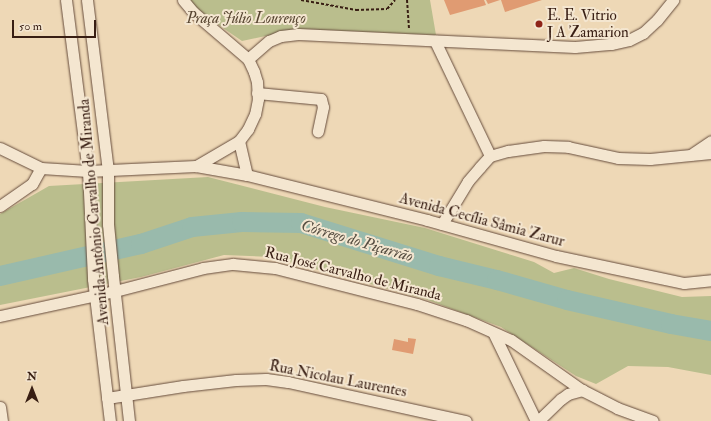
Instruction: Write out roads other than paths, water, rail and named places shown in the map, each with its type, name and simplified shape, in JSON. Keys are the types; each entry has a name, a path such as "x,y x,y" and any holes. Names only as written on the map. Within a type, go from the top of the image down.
{"street":[{"name":"Avenida Antônio Carvalho de Miranda","path":"66,0 88,171 94,296 110,421"},
{"name":"Avenida Antônio Carvalho de Miranda","path":"87,0 108,171 108,224 129,421"},
{"path":"0,148 41,168 108,171 196,166 239,141 255,114 257,93 254,72 248,59 193,12 183,0"},
{"path":"248,59 269,41 282,36 298,34 575,47 612,44 629,40 642,33 657,20 669,2"},
{"path":"435,41 490,156"},
{"path":"257,93 321,99 323,107 318,132"},
{"path":"239,141 247,175"},
{"path":"690,155 711,141"},
{"path":"442,224 468,181 490,156 524,148 544,146 568,147 618,158 650,159 711,153"},
{"name":"Avenida Cecília Sâmia Zarur","path":"196,166 247,175 442,224 556,256 684,282 711,280"},
{"path":"0,206 17,196 32,184 41,168"},
{"name":"Rua José Carvalho de Miranda","path":"0,316 94,296 203,268 233,264 275,268 424,306 466,320 494,334 511,340 582,390 617,408 653,421"},
{"path":"494,334 537,421 560,399 575,391 582,390"},
{"name":"Rua Nicolau Laurentes","path":"107,398 236,380 266,379 288,382 466,421"},
{"path":"0,406 2,421"}],"waterway":[{"name":"Córrego do Piçarrão","path":"0,276 141,244 192,227 242,222 301,223 439,266 497,280 567,300 671,324 711,331"}],"place":[{"name":"E. E. Vitrio J A Zamarion","path":"539,24"}],"park label":[{"name":"Praça Júlio Lourenço","path":"246,19"}]}
